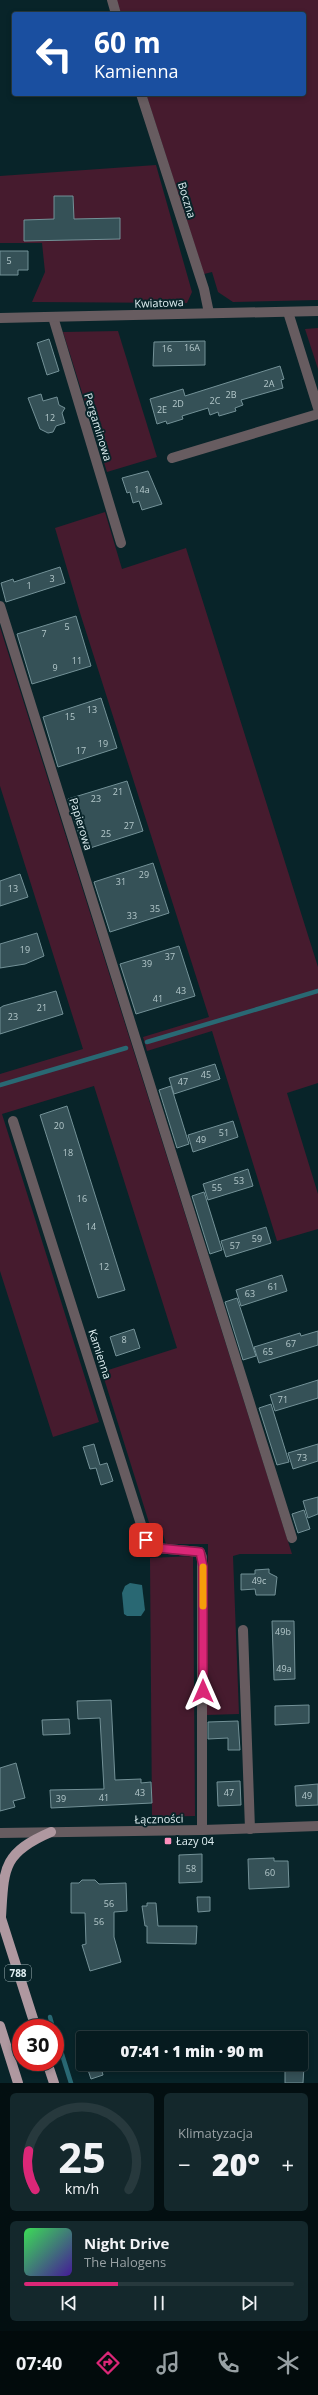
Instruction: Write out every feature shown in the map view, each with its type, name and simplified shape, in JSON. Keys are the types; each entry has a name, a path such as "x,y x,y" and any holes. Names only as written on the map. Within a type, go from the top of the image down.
{"main road":[{"path":"0,1916 5,1873 10,1860 28,1842 51,1832"},
{"name":"788","path":"0,1916 33,2019"},
{"path":"0,2026 18,2083"},
{"path":"50,2071 54,2083"}],"street":[{"path":"112,0 115,12"},
{"name":"Boczna","path":"142,96 204,289 209,313"},
{"name":"Kwiatowa","path":"0,318 318,311"},
{"path":"288,312 318,408"},
{"name":"Pergaminowa","path":"53,317 121,543"},
{"path":"172,458 318,414"},
{"name":"Papierowa","path":"0,606 292,1538"},
{"name":"Kamienna","path":"13,1121 146,1540 157,1548 200,1552 203,1566 202,1830"},
{"path":"243,1630 250,1829"},
{"name":"Łączności","path":"0,1833 250,1829 318,1826"}],"shaded area":[{"path":"116,0 318,0 318,300 233,302 218,292 212,272 204,274 147,96 306,96 306,12 120,12"},
{"path":"156,165 192,292 187,303 32,302 45,272 42,243 0,243 0,176"},
{"path":"318,328 318,369 305,329"},
{"path":"118,331 157,457 107,472 63,332"},
{"path":"105,512 122,569 186,548 318,967 318,1083 287,1093 318,1194 318,1229 277,1241 212,1031 147,1051 143,1037 209,1017 81,616 55,528"},
{"path":"0,627 292,1554 240,1554 233,1556 239,1714 206,1715 208,1544 166,1544 161,1528 151,1529 102,1372 177,1348 94,1086 2,1114 99,1422 53,1437 0,1271 0,1074 83,1049 0,786"},
{"path":"193,1556 195,1816 152,1817 150,1558"}],"water":[{"path":"130,1583 142,1585 145,1610 141,1616 127,1616 124,1614 122,1593 125,1586"}],"building":[{"path":"54,196 73,196 74,219 120,218 120,239 24,241 24,220 54,219"},
{"path":"0,251 28,251 28,270 18,270 18,275 0,275"},
{"path":"49,339 59,371 47,375 37,343"},
{"path":"205,341 205,365 153,366 154,342"},
{"path":"280,366 284,379 281,380 283,388 241,400 243,405 235,408 236,411 219,416 218,412 210,415 208,408 182,416 183,419 167,424 166,421 157,424 150,399 183,389 185,396"},
{"path":"41,394 43,401 57,397 59,405 65,408 62,413 65,423 56,426 53,432 48,433 40,429 28,398"},
{"path":"148,471 162,504 142,510 139,501 133,503 130,492 127,493 122,478"},
{"path":"60,567 65,583 6,602 1,583 13,579 14,582"},
{"path":"76,616 91,666 32,684 17,634"},
{"path":"101,698 117,748 58,767 43,717"},
{"path":"127,781 143,831 84,850 68,799"},
{"path":"153,863 169,913 110,932 94,882"},
{"path":"20,874 28,897 0,906 0,881"},
{"path":"37,933 44,956 25,964 0,968 0,944"},
{"path":"179,946 195,996 136,1014 120,964"},
{"path":"56,991 63,1014 0,1034 0,1008"},
{"path":"215,1064 220,1079 174,1094 169,1078"},
{"path":"171,1086 189,1144 177,1148 159,1090"},
{"path":"67,1106 125,1290 98,1298 40,1115"},
{"path":"233,1121 238,1137 193,1152 188,1135"},
{"path":"248,1169 253,1186 208,1200 203,1184"},
{"path":"204,1192 222,1250 210,1254 192,1196"},
{"path":"266,1227 271,1243 226,1257 221,1241"},
{"path":"282,1275 287,1291 241,1306 236,1290"},
{"path":"237,1298 256,1356 243,1360 225,1302"},
{"path":"134,1329 140,1348 116,1356 110,1337"},
{"path":"318,1331 318,1345 259,1363 254,1347 300,1333 301,1336"},
{"path":"318,1380 318,1398 275,1411 270,1395"},
{"path":"271,1404 289,1462 277,1465 259,1408"},
{"path":"94,1444 100,1465 107,1463 113,1481 101,1485 96,1468 90,1469 83,1447"},
{"path":"318,1444 318,1461 293,1469 288,1453"},
{"path":"318,1497 318,1514 308,1518 303,1501"},
{"path":"304,1510 310,1529 298,1533 292,1514"},
{"path":"269,1569 269,1573 277,1577 275,1595 256,1595 255,1589 241,1590 241,1574 255,1574 255,1570"},
{"path":"272,1621 294,1621 295,1679 274,1680"},
{"path":"111,1700 115,1780 141,1779 141,1783 151,1782 152,1803 51,1808 50,1790 104,1789 100,1718 78,1719 77,1701"},
{"path":"309,1705 309,1723 275,1725 275,1706"},
{"path":"69,1719 70,1734 43,1735 42,1720"},
{"path":"238,1721 240,1750 228,1750 228,1738 208,1739 208,1722"},
{"path":"16,1763 25,1798 13,1801 15,1807 0,1811 0,1768"},
{"path":"240,1781 241,1805 218,1806 217,1782"},
{"path":"318,1784 318,1805 296,1806 295,1786"},
{"path":"202,1854 202,1882 179,1883 179,1855"},
{"path":"274,1858 274,1861 288,1861 289,1887 249,1889 248,1859"},
{"path":"82,1880 95,1880 99,1884 126,1883 127,1911 114,1912 114,1937 121,1962 90,1971 82,1945 86,1944 85,1913 71,1913 71,1883 79,1883"},
{"path":"197,1897 210,1897 210,1911 198,1912"},
{"path":"147,1903 156,1903 158,1926 197,1926 196,1944 147,1943 147,1926 145,1926 142,1906 147,1906"},
{"path":"88,2071 102,2071 103,2075 91,2079"},
{"path":"285,2071 304,2071 303,2083 285,2083"}],"waterway":[{"path":"147,1042 318,991"},
{"path":"0,1085 126,1048"},
{"path":"64,2061 71,2083"}],"slow traffic":[{"path":"203,1567 203,1606"}],"place":[{"name":"Łazy 04","path":"168,1841"}],"route":[{"path":"146,1540 157,1548 169,1550 192,1550 200,1552 202,1557 203,1691"}]}
